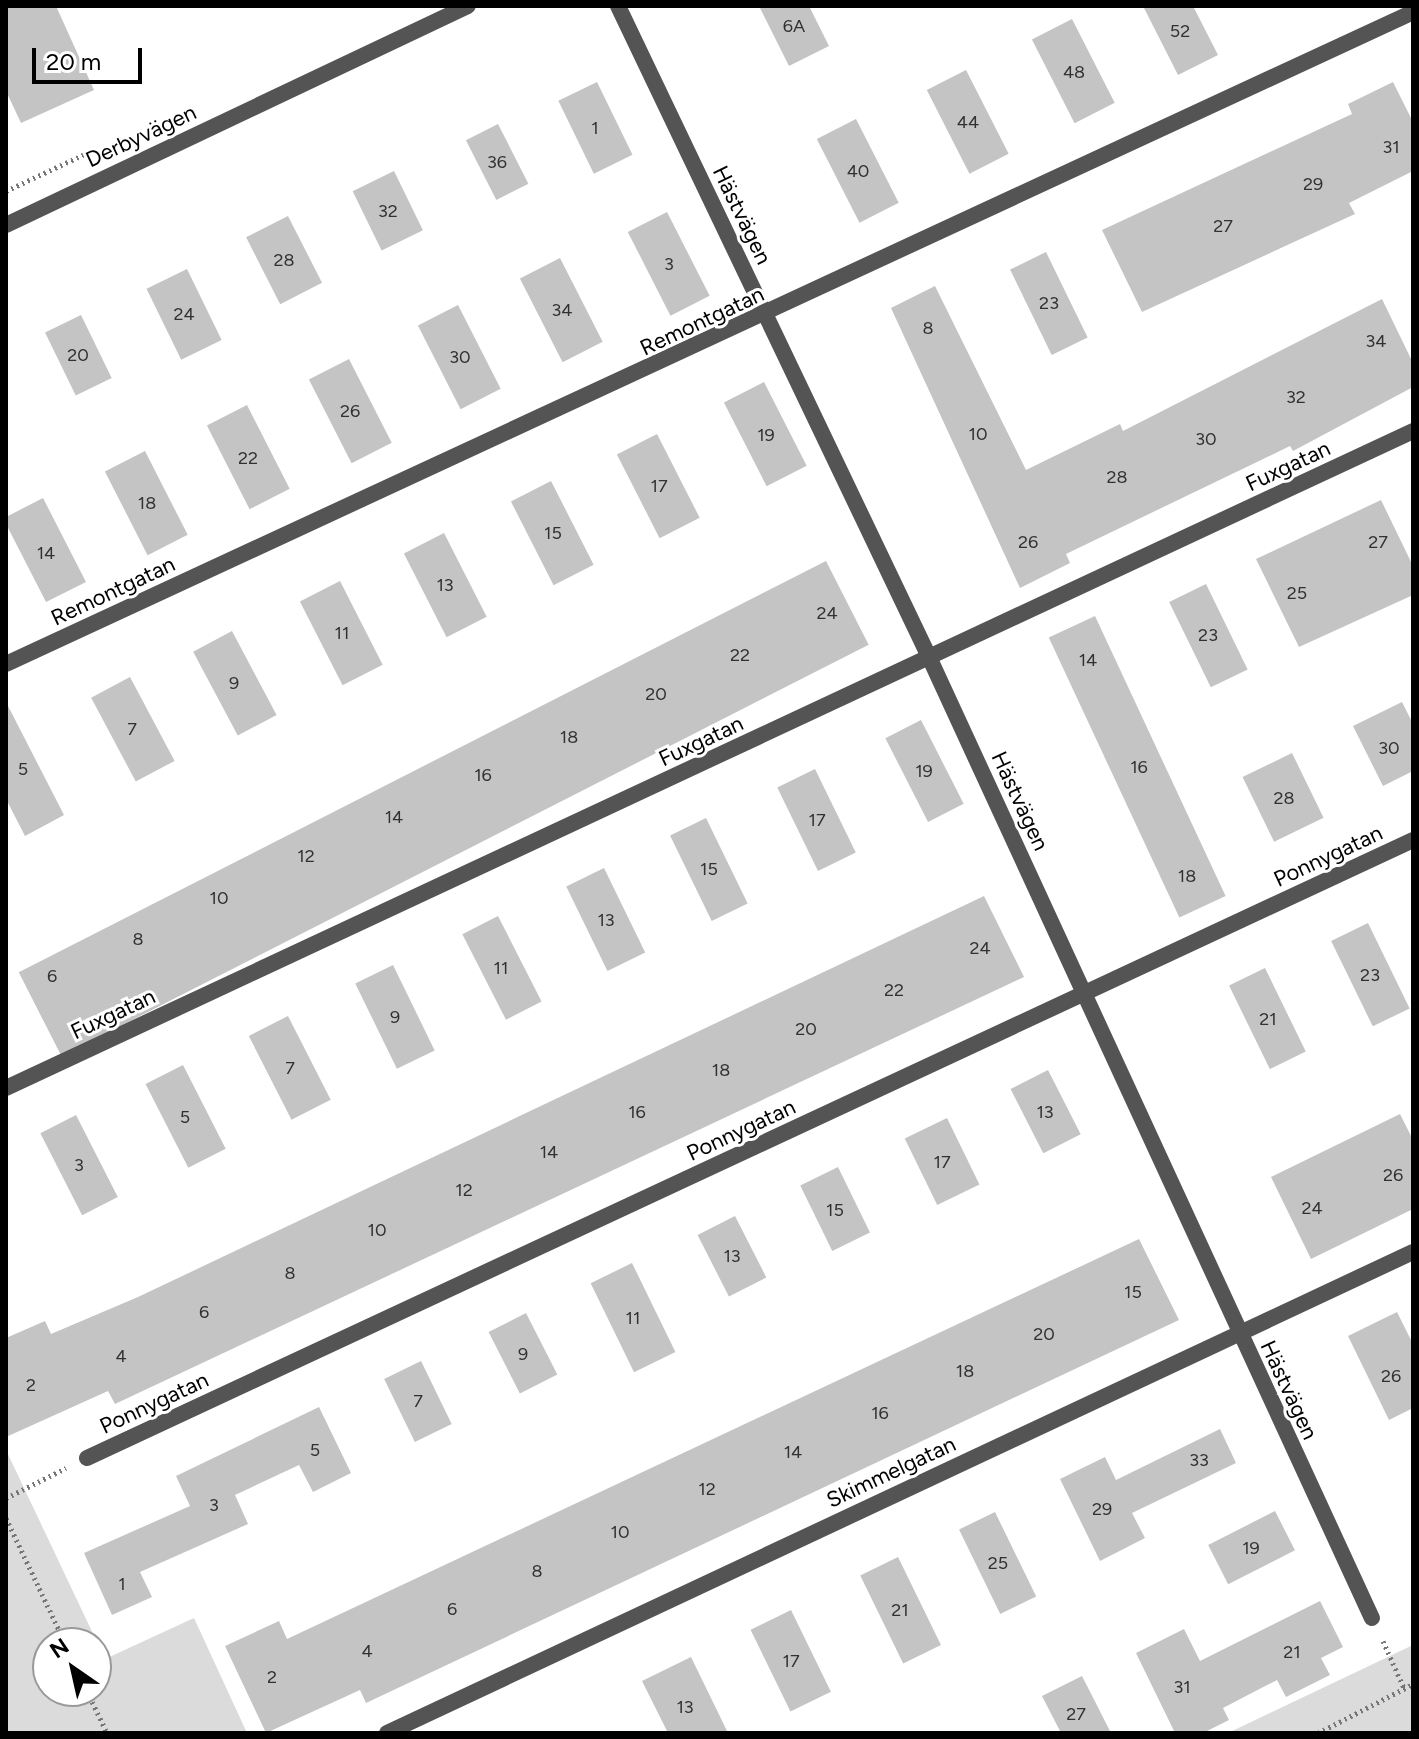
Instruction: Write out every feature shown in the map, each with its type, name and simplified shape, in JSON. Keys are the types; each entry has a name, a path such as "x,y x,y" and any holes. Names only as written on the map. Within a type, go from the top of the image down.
{"street":[{"name":"Derbyvägen","path":"6,225 468,6"},
{"name":"Hästvägen","path":"618,6 930,659 1238,1333 1372,1618"},
{"name":"Remontgatan","path":"6,664 766,316 1413,12"},
{"name":"Fuxgatan","path":"6,1088 1413,431"},
{"name":"Ponnygatan","path":"87,1458 1413,840"},
{"name":"Skimmelgatan","path":"387,1733 1413,1252"}],"path":[{"path":"6,1498 87,1458"},
{"path":"6,1518 57,1627"},
{"path":"1372,1618 1404,1688"},
{"path":"1318,1733 1413,1684"},
{"path":"95,1707 107,1733"}],"shaded area":[{"path":"6,1450 90,1627 32,1627 32,1707 112,1707 112,1656 194,1618 247,1733 6,1733"},
{"path":"1413,1645 1413,1733 1228,1733"}],"building":[{"path":"6,6 56,6 94,90 21,123 6,91"},
{"path":"759,6 809,6 829,46 789,66"},
{"path":"1143,6 1193,6 1218,55 1178,75"},
{"path":"1072,19 1115,103 1075,123 1032,39"},
{"path":"966,70 1009,154 969,174 927,90"},
{"path":"597,82 633,155 594,174 558,101"},
{"path":"1393,82 1413,122 1413,171 1349,203 1355,214 1142,312 1102,230 1352,114 1348,104"},
{"path":"856,119 899,203 859,223 817,139"},
{"path":"498,124 528,184 496,200 466,140"},
{"path":"394,171 423,230 382,250 353,191"},
{"path":"667,212 710,296 670,316 628,232"},
{"path":"288,216 322,283 280,304 246,237"},
{"path":"1046,252 1088,337 1052,355 1010,270"},
{"path":"560,258 603,342 563,362 520,278"},
{"path":"187,269 222,340 181,360 147,289"},
{"path":"935,286 1026,470 1120,424 1123,431 1382,299 1413,363 1413,387 1293,451 1290,446 1066,554 1070,563 1020,588 891,308"},
{"path":"458,305 501,389 461,409 418,325"},
{"path":"81,315 112,378 76,395 45,333"},
{"path":"349,359 392,443 352,463 309,379"},
{"path":"764,382 807,466 767,486 724,402"},
{"path":"247,405 290,489 250,509 207,425"},
{"path":"657,434 700,518 660,538 617,454"},
{"path":"145,451 188,535 148,555 105,471"},
{"path":"551,481 594,565 554,585 511,501"},
{"path":"43,498 86,582 46,602 6,524 6,517"},
{"path":"1381,500 1413,566 1413,595 1299,647 1256,559"},
{"path":"444,533 487,617 447,637 404,553"},
{"path":"826,561 869,645 61,1056 19,972"},
{"path":"340,581 383,665 343,685 300,601"},
{"path":"1206,584 1248,669 1211,687 1169,602"},
{"path":"1095,616 1226,896 1179,918 1049,638"},
{"path":"232,631 277,715 238,736 193,652"},
{"path":"130,677 175,761 136,782 91,698"},
{"path":"6,702 64,815 25,836 6,799"},
{"path":"1402,702 1413,724 1413,771 1383,786 1353,726"},
{"path":"921,720 964,804 928,822 885,738"},
{"path":"1292,753 1324,818 1274,842 1243,777"},
{"path":"815,769 856,853 818,871 777,787"},
{"path":"706,818 748,903 712,921 670,836"},
{"path":"604,868 645,952 607,971 566,886"},
{"path":"984,896 1024,977 115,1404 108,1391 6,1437 6,1338 45,1321 51,1334 138,1297"},
{"path":"498,916 542,1002 506,1020 462,934"},
{"path":"1368,923 1410,1008 1373,1026 1331,941"},
{"path":"393,965 435,1050 397,1069 355,983"},
{"path":"1265,968 1306,1052 1270,1069 1229,986"},
{"path":"288,1016 331,1100 291,1120 249,1036"},
{"path":"183,1065 226,1149 188,1168 146,1084"},
{"path":"1048,1070 1081,1134 1043,1153 1011,1089"},
{"path":"1400,1114 1413,1140 1413,1209 1311,1259 1271,1177"},
{"path":"76,1115 118,1197 82,1215 40,1133"},
{"path":"947,1118 979,1185 937,1205 905,1139"},
{"path":"838,1167 870,1233 832,1251 800,1185"},
{"path":"735,1216 766,1277 729,1297 698,1235"},
{"path":"1139,1239 1179,1320 366,1703 360,1690 266,1733 225,1646 279,1621 287,1639"},
{"path":"632,1263 675,1352 634,1372 591,1283"},
{"path":"1397,1312 1413,1344 1413,1408 1389,1420 1348,1336"},
{"path":"526,1313 557,1374 520,1394 489,1332"},
{"path":"421,1361 452,1424 415,1442 384,1379"},
{"path":"319,1407 351,1473 313,1492 299,1465 235,1495 248,1524 140,1572 152,1597 112,1615 84,1553 190,1506 176,1476"},
{"path":"1220,1429 1236,1463 1132,1513 1145,1538 1100,1561 1060,1479 1105,1457 1116,1480"},
{"path":"1275,1511 1295,1550 1228,1584 1208,1545"},
{"path":"995,1512 1036,1596 1000,1614 959,1530"},
{"path":"898,1557 941,1645 903,1663 860,1575"},
{"path":"1320,1601 1343,1647 1321,1658 1330,1675 1286,1697 1277,1680 1223,1708 1229,1720 1203,1733 1175,1733 1136,1653 1184,1629 1200,1661"},
{"path":"791,1610 831,1692 790,1712 751,1630"},
{"path":"691,1657 728,1733 668,1733 642,1681"},
{"path":"1082,1676 1111,1733 1061,1733 1042,1696"}]}
